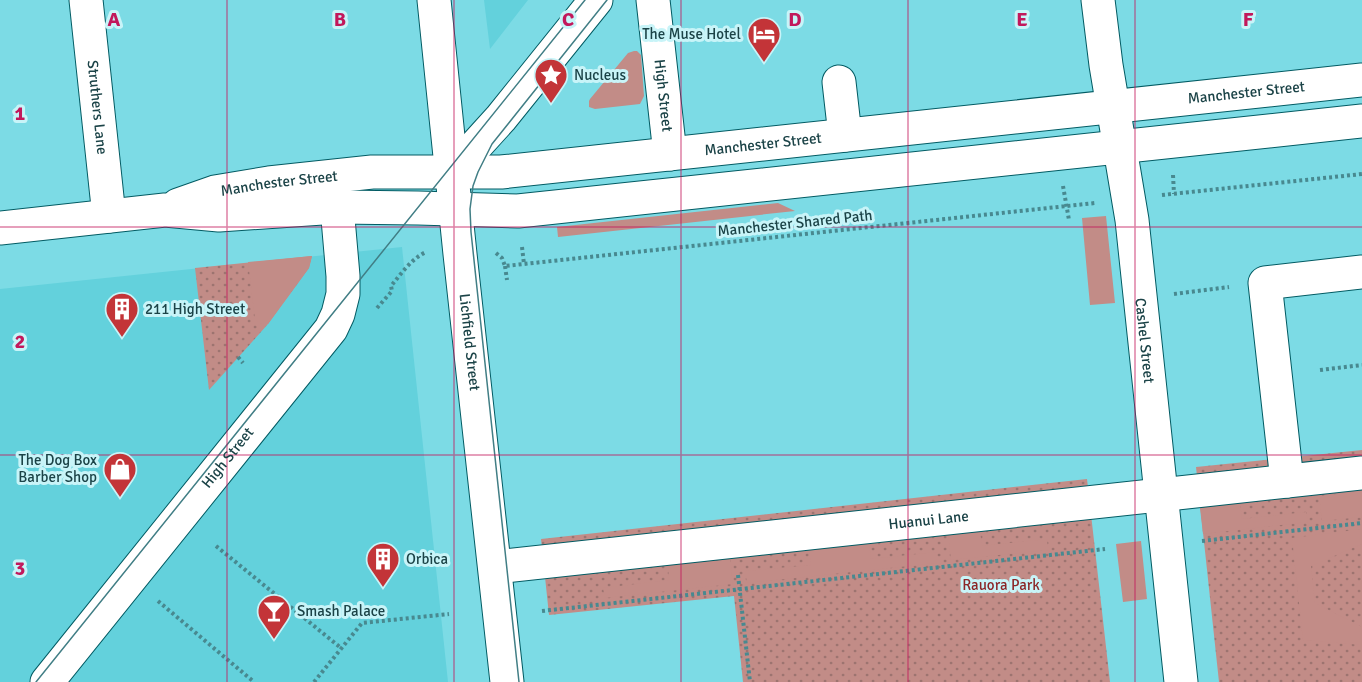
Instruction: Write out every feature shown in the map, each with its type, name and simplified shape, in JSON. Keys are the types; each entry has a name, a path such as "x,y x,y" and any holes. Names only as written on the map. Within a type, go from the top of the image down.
{"street":[{"name":"Struthers Lane","path":"86,0 109,216"},
{"name":"Lichfield Street","path":"434,0 507,682"},
{"path":"452,172 501,118 596,0"},
{"name":"High Street","path":"653,0 670,154"},
{"name":"Cashel Street","path":"1098,0 1106,65 1132,220 1181,682"},
{"name":"Manchester Street","path":"165,210 215,192 269,183 372,172 501,172 1362,80"},
{"path":"839,82 845,135"},
{"name":"Manchester Street","path":"0,228 165,210 219,214 337,207 518,211 1362,121"},
{"name":"High Street","path":"47,682 331,329 343,294 337,207"},
{"path":"1287,481 1264,283 1362,272"},
{"name":"Huanui Lane","path":"495,567 1362,473"}],"path":[{"path":"1172,169 1174,194"},
{"path":"1156,196 1362,174"},
{"name":"Manchester Shared Path","path":"505,266 1101,202"},
{"path":"1067,206 1069,220"},
{"path":"373,314 392,291 391,286 419,255 436,251"},
{"path":"487,252 497,253 502,258 507,280"},
{"path":"1167,295 1230,287"},
{"path":"238,357 243,363"},
{"path":"1320,370 1362,365"},
{"path":"1194,541 1362,523"},
{"path":"734,541 750,682"},
{"path":"216,546 341,648"},
{"path":"542,611 1105,549"},
{"path":"130,579 254,682"},
{"path":"314,682 362,623 449,614"}],"shaded area":[{"path":"484,0 528,0 490,49"},
{"path":"402,247 448,682 0,682 0,289"}],"green space":[{"path":"634,51 641,55 644,96 640,104 595,109 589,107 590,99 628,53"},
{"path":"778,203 795,211 558,237 557,227"},
{"path":"1106,216 1115,303 1090,305 1082,218"},
{"path":"312,256 309,268 268,324 209,390 195,268"},
{"path":"312,256 309,268 268,324 258,322 255,319 248,262"},
{"path":"1362,450 1362,682 1219,682 1196,467"},
{"name":"Rauora Park","path":"1087,479 1110,682 743,682 734,596 549,615 541,539"},
{"path":"1362,491 1362,517 1322,521 1319,496"},
{"path":"1240,503 1242,519 1306,512 1308,522 1203,534 1200,508"},
{"path":"1362,529 1362,544 1311,566 1315,603 1362,627 1362,645 1303,640 1292,538"},
{"path":"980,531 982,546 1047,539 1048,550 951,560 948,535"},
{"path":"1141,541 1147,599 1123,602 1116,544"},
{"path":"869,543 871,559 936,552 937,563 747,583 745,571 811,565 809,550"},
{"path":"730,559 733,584 605,598 603,588 669,580 668,566"}],"tram line":[{"path":"36,682 585,0"},
{"path":"519,682 470,209 473,186 492,144 607,0"}],"place":[{"name":"The Muse Hotel","path":"764,63"},
{"name":"Nucleus","path":"551,104"},
{"name":"211 High Street","path":"122,338"},
{"name":"The Dog Box Barber Shop","path":"120,498"},
{"name":"Orbica","path":"383,588"},
{"name":"Smash Palace","path":"274,640"}]}
